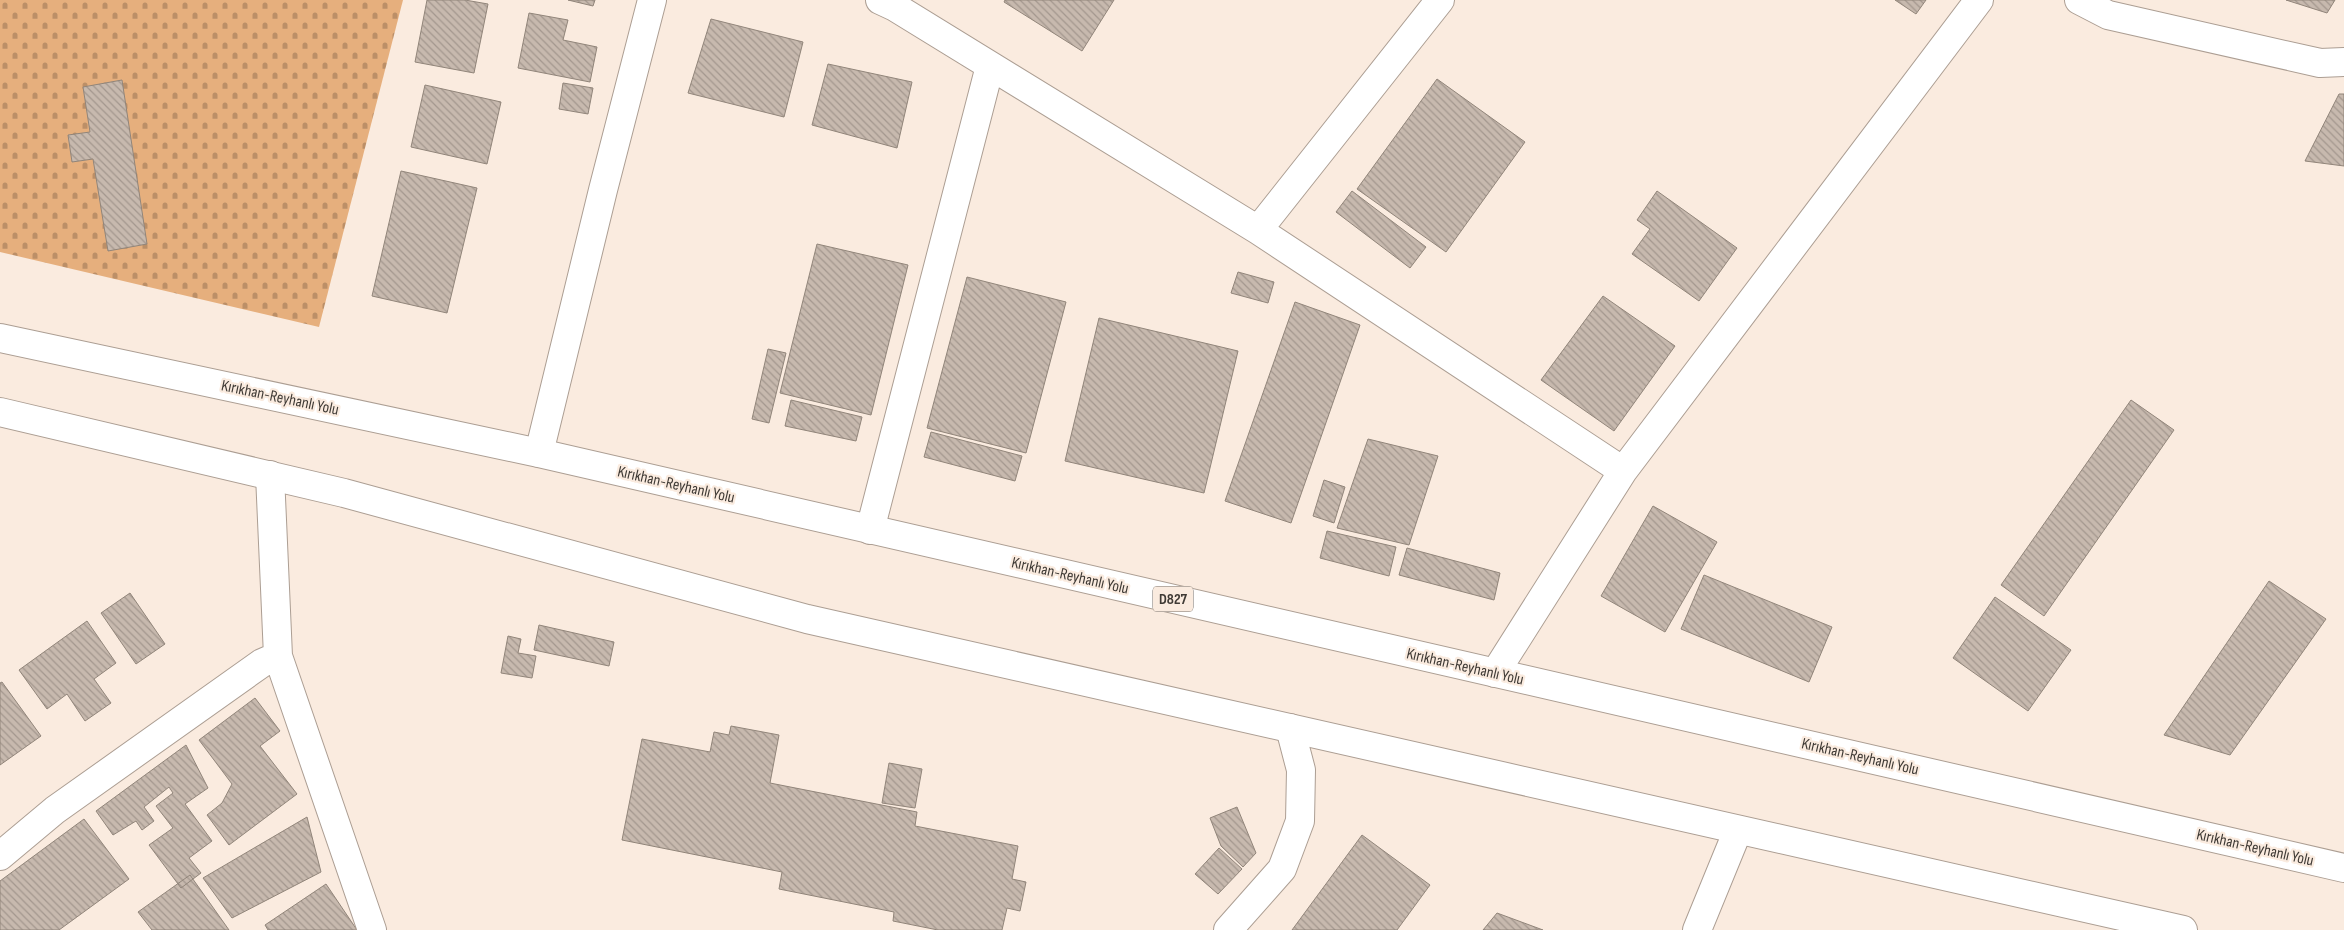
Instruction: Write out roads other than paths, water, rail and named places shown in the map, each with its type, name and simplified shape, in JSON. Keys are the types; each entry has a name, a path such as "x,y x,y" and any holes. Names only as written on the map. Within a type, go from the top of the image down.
{"main road":[{"path":"539,453 603,190 652,0"},
{"path":"1258,230 1440,0"},
{"path":"1495,674 1623,471 1979,0"},
{"path":"2079,0 2108,15 2320,63 2344,62"},
{"path":"892,2 990,66 1258,230 1623,471"},
{"path":"870,530 990,66"},
{"name":"Kırıkhan-Reyhanlı Yolu","path":"0,338 539,453 2344,868"},
{"path":"0,412 354,495 807,620 2183,930"},
{"path":"270,475 278,656 372,930"},
{"path":"0,856 55,810 262,663 278,656"},
{"path":"1228,930 1282,869 1300,821 1301,770 1290,728"},
{"path":"1697,930 1738,830"}]}
